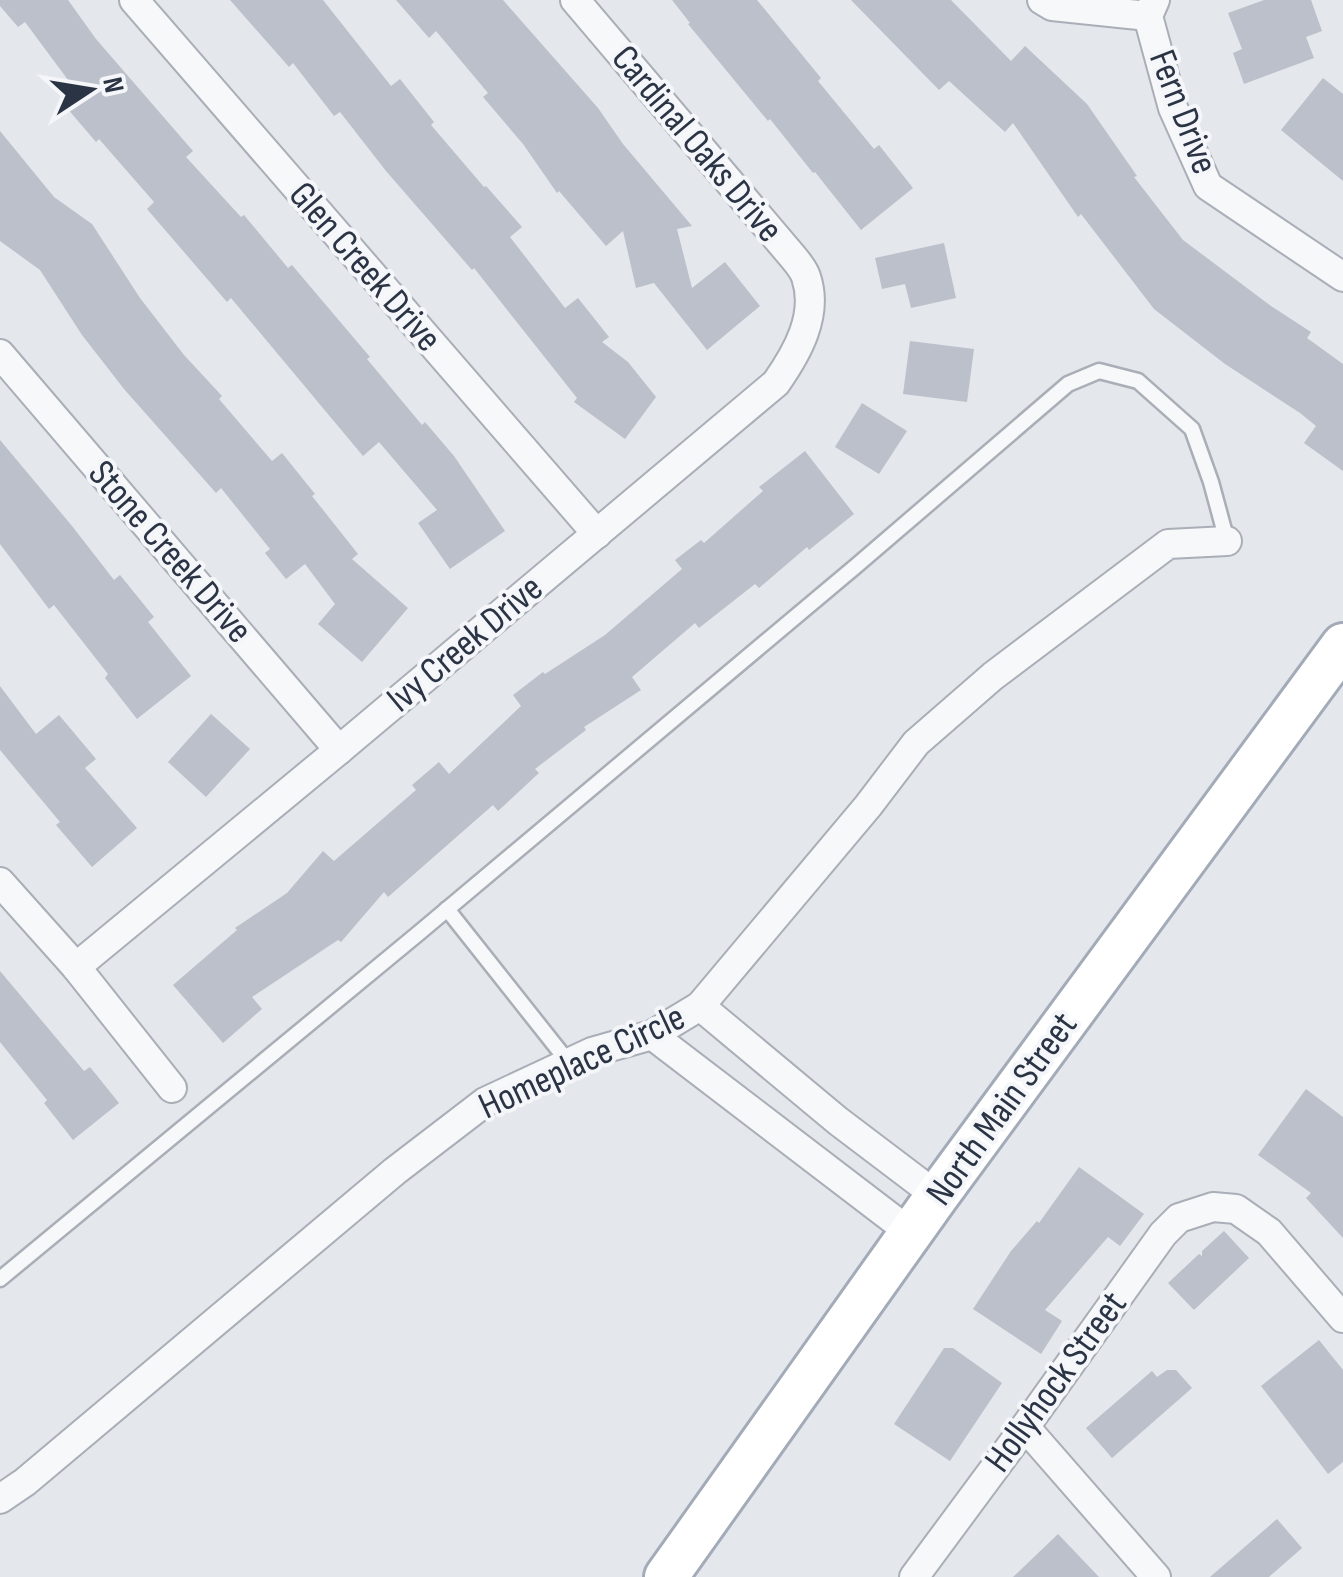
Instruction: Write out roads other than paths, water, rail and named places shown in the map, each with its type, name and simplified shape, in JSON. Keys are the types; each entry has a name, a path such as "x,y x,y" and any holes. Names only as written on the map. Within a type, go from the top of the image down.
{"main road":[{"name":"North Main Street","path":"680,1572 910,1233 1343,645"}],"street":[{"name":"Glen Creek Drive","path":"134,0 597,534"},
{"name":"Cardinal Oaks Drive","path":"574,0 794,257 806,275 809,293"},
{"path":"1042,0 1052,6 1151,8"},
{"name":"Fern Drive","path":"1151,8 1173,108 1208,186 1343,277"},
{"name":"Ivy Creek Drive","path":"76,966 776,382 796,354 811,305 809,293"},
{"name":"Stone Creek Drive","path":"0,354 339,750"},
{"name":"Homeplace Circle","path":"0,1500 395,1170 485,1102 592,1052 652,1036 700,1006 916,744 967,698 1168,544 1227,541"},
{"path":"0,882 76,966 172,1088"},
{"path":"700,1006 807,1096 937,1196"},
{"path":"652,1036 910,1233"},
{"path":"777,1132 807,1096"},
{"name":"Hollyhock Street","path":"914,1577 1163,1234 1179,1218 1213,1207 1236,1208 1268,1232 1343,1318"},
{"path":"1025,1427 1156,1577"}],"lane":[{"path":"0,1280 842,578 1068,384 1100,371 1138,381 1192,429 1227,541"},
{"path":"447,909 569,1063"}]}
